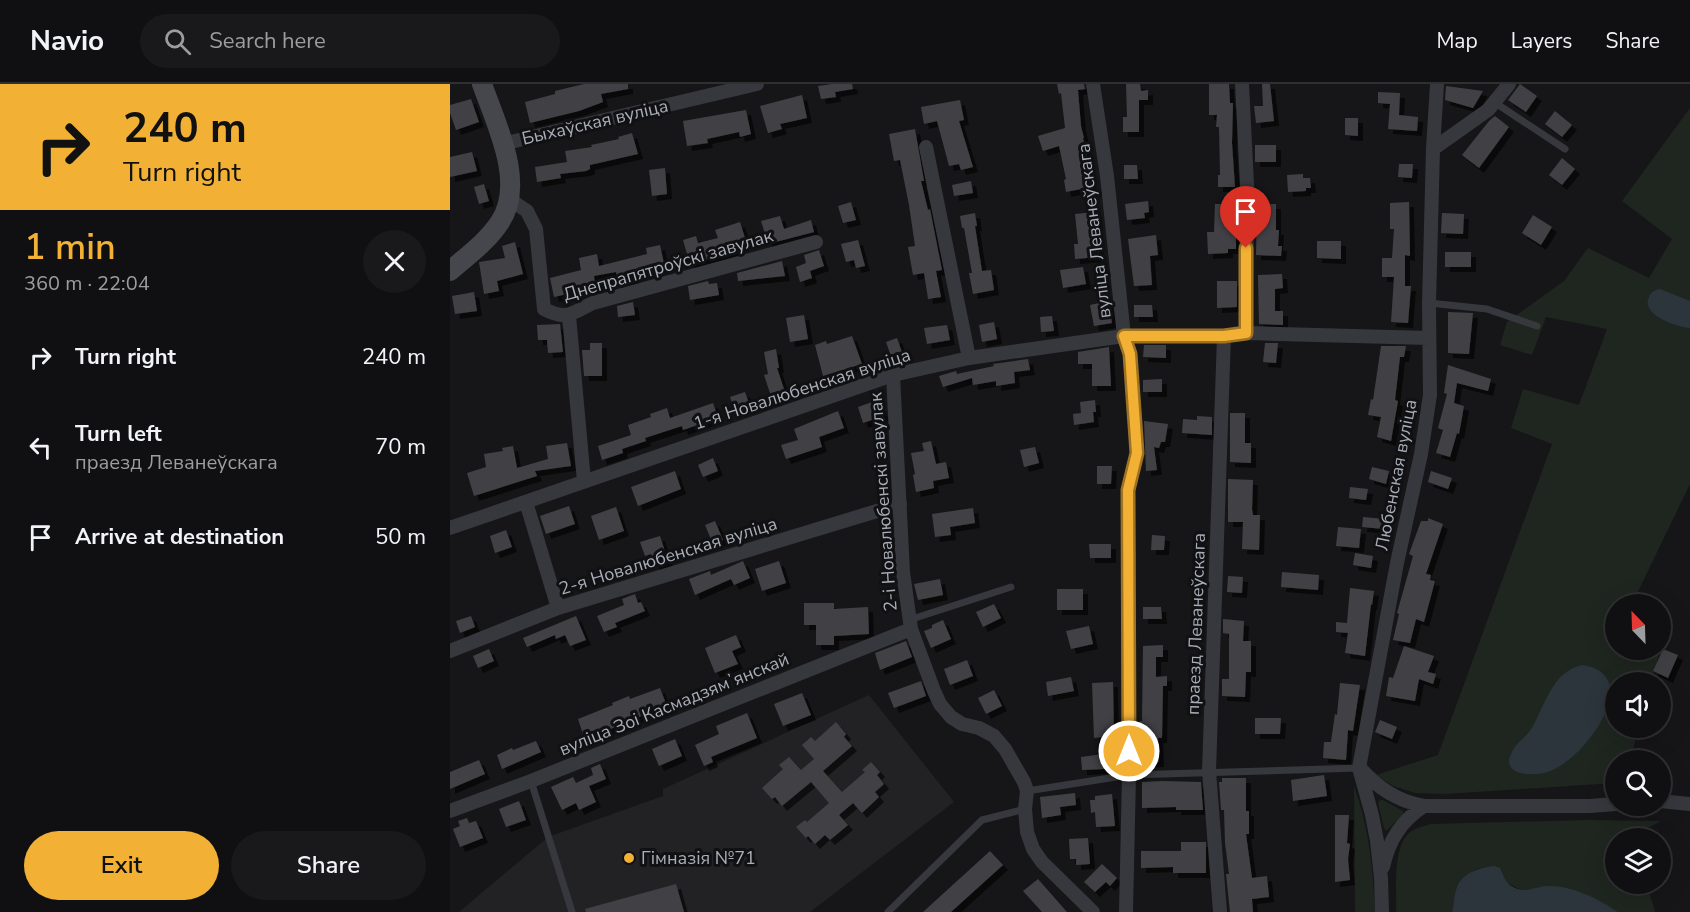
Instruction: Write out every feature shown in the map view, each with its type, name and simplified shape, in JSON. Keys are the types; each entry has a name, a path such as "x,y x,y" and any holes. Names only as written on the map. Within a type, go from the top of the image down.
{"main road":[{"path":"450,271 484,241 501,221 509,200 511,172 482,84"}],"street":[{"name":"вуліца Леванеўскага","path":"1093,84 1107,176 1124,336 1130,354 1137,453 1128,490 1129,775 1126,912"},
{"path":"1242,84 1247,184 1246,333"},
{"name":"Любенская вуліца","path":"1382,912 1381,878 1372,815 1359,768 1395,574 1421,454 1430,395 1429,303 1437,84"},
{"path":"1433,149 1488,110 1509,84"},
{"name":"Быхаўская вуліца","path":"502,144 750,85"},
{"path":"927,147 969,358"},
{"name":"Днепрапятроўскі завулак","path":"509,200 527,211 536,229 544,309 556,315 569,316 593,303 816,242"},
{"path":"569,316 584,481"},
{"name":"1-я Новалюбенская вуліца","path":"450,528 893,375 969,358 1124,336 1224,336 1246,333 1429,338"},
{"name":"праезд Леванеўскага","path":"1220,912 1209,771 1224,336"},
{"name":"2-і Новалюбенскі завулак","path":"893,375 903,572 910,625 940,704 951,717 962,724 979,728 994,736 1005,749 1027,791"},
{"path":"526,502 558,608"},
{"name":"2-я Новалюбенская вуліца","path":"450,651 558,608 900,504"},
{"name":"вуліца Зоі Касмадзямʼянскай","path":"450,811 531,781 910,625"},
{"path":"1359,768 1389,794 1424,806 1605,804"},
{"path":"1027,791 1024,809 1027,832 1033,849 1042,862 1093,912"},
{"path":"1671,802 1690,804"},
{"name":"Любенская вуліца","path":"1381,878 1394,835 1407,819 1424,806"}],"lane":[{"path":"1494,102 1565,149"},
{"path":"1429,303 1487,309 1537,327"},
{"path":"910,625 1011,587"},
{"path":"1027,791 1129,775 1359,768"},
{"path":"531,781 572,912"},
{"path":"888,912 982,820 1024,809"}],"shaded area":[{"path":"1690,108 1690,484 1637,594 1605,594 1605,660 1657,660 1654,672 1605,672 1605,738 1636,738 1633,750 1605,750 1605,784 1445,794 1415,793 1393,786 1376,775 1438,755 1552,444 1511,428 1523,389 1579,405 1607,329 1546,317 1532,355 1500,345 1507,322 1564,281 1588,248 1649,278 1672,239 1622,201"},
{"path":"1660,289 1690,301 1690,328 1661,319 1650,309 1648,303 1650,295"},
{"path":"1582,665 1601,672 1605,678 1603,718 1591,736 1562,765 1541,774 1519,773 1513,770 1509,760 1512,752 1530,731 1556,683 1571,669"},
{"path":"869,695 954,802 810,912 459,912 548,837 663,796 663,789"},
{"path":"1354,786 1369,848 1375,912 1355,912"},
{"path":"1380,800 1403,811 1403,815 1386,831 1378,803"},
{"path":"1589,820 1661,821 1648,828 1605,828 1605,894 1650,894 1655,912 1618,912 1595,899 1554,887 1521,890 1506,882 1502,871 1490,866 1477,869 1457,887 1452,912 1396,912 1396,882 1400,849 1409,833 1431,824"},
{"path":"1494,866 1500,868 1508,883 1517,889 1526,890 1544,886 1567,888 1603,902 1618,912 1452,912 1459,882 1467,874"}],"building":[{"path":"584,84 628,84 628,89 601,94 603,102 579,111 530,123 525,102"},
{"path":"852,84 853,89 835,92 836,97 821,99 818,86"},
{"path":"1057,84 1084,84 1085,89 1078,90 1081,126 1089,164 1086,164 1091,187 1066,192 1064,180 1066,179 1059,146 1043,151 1038,136 1065,128 1061,93 1059,94"},
{"path":"1126,84 1140,84 1141,91 1148,90 1148,100 1139,100 1139,132 1123,132 1123,117 1127,117"},
{"path":"1209,84 1229,84 1230,103 1233,103 1232,143 1235,187 1218,187 1219,127 1216,127 1217,115 1209,115"},
{"path":"1262,84 1270,84 1274,121 1256,123 1254,106 1263,106"},
{"path":"1520,84 1537,96 1526,112 1508,100"},
{"path":"1446,86 1483,91 1473,108 1445,100"},
{"path":"1378,92 1400,93 1399,115 1418,117 1417,131 1388,129 1390,104 1378,103"},
{"path":"802,95 807,118 780,124 782,129 768,133 760,106"},
{"path":"471,99 479,122 456,130 450,113 450,105"},
{"path":"960,100 964,120 959,121 973,167 961,170 959,164 949,166 937,121 924,124 921,107"},
{"path":"746,110 751,134 740,137 739,132 707,139 708,143 687,146 683,121"},
{"path":"1555,111 1572,125 1562,137 1545,124"},
{"path":"1495,116 1509,127 1479,168 1462,155"},
{"path":"1345,118 1358,118 1358,136 1345,135"},
{"path":"915,129 924,181 921,181 928,210 930,209 942,270 936,271 941,297 928,299 924,273 913,275 908,247 915,246 909,205 900,160 894,161 889,134"},
{"path":"632,133 638,154 590,165 590,169 586,171 560,174 561,178 537,182 535,167 567,162 565,151 592,147 591,145 619,139 618,137"},
{"path":"1255,145 1276,145 1276,162 1255,162"},
{"path":"472,152 477,171 450,177 450,157"},
{"path":"1562,158 1575,169 1562,185 1549,175"},
{"path":"1399,164 1413,164 1412,178 1398,177"},
{"path":"1124,165 1137,165 1138,179 1124,179"},
{"path":"665,168 667,194 652,196 649,170"},
{"path":"1303,174 1303,178 1310,178 1311,188 1306,188 1306,191 1288,192 1287,175"},
{"path":"971,181 973,193 954,196 952,185"},
{"path":"484,184 489,201 479,204 474,187"},
{"path":"1148,201 1149,212 1144,213 1145,218 1127,220 1125,204"},
{"path":"851,202 856,220 843,223 838,206"},
{"path":"1409,202 1410,256 1405,255 1405,286 1411,286 1408,323 1391,322 1394,277 1382,277 1382,258 1392,258 1394,229 1390,229 1390,203"},
{"path":"1215,204 1236,204 1236,249 1228,249 1228,253 1208,254 1207,232 1214,232"},
{"path":"1257,204 1276,204 1276,230 1279,230 1278,246 1282,246 1281,256 1256,255"},
{"path":"1097,212 1099,257 1075,259 1074,244 1078,244 1075,214"},
{"path":"975,213 982,271 991,270 994,290 973,294 969,273 972,273 960,216"},
{"path":"1442,213 1464,214 1463,234 1441,233"},
{"path":"1533,215 1552,227 1541,245 1522,233"},
{"path":"780,216 784,229 811,220 814,232 768,244 761,221"},
{"path":"740,222 745,238 738,240 741,250 690,264 683,240 696,236 698,243 718,238 715,230"},
{"path":"1156,235 1158,255 1150,256 1152,285 1134,286 1128,239"},
{"path":"858,240 865,266 856,268 854,260 846,262 841,244"},
{"path":"1317,241 1341,241 1341,259 1317,258"},
{"path":"515,242 523,274 497,281 499,291 484,294 479,262 505,258 502,246"},
{"path":"660,245 665,268 634,274 635,279 618,282 616,272 594,276 595,284 575,288 576,292 554,297 550,278 581,270 579,258 597,254 599,266 647,254 646,248"},
{"path":"819,250 824,266 810,271 812,278 800,282 796,267 806,263 804,255"},
{"path":"1445,252 1471,252 1471,267 1445,267"},
{"path":"782,261 785,276 738,281 737,273"},
{"path":"1083,267 1086,284 1063,288 1060,270"},
{"path":"1282,274 1283,288 1275,289 1275,311 1283,311 1283,325 1259,324 1258,275"},
{"path":"708,281 709,284 717,283 719,295 690,300 688,286"},
{"path":"1217,281 1237,281 1237,307 1217,308"},
{"path":"474,292 477,311 455,314 452,296"},
{"path":"1108,301 1112,323 1094,326 1090,305"},
{"path":"633,302 635,315 618,317 617,306"},
{"path":"1134,305 1152,305 1153,317 1134,317"},
{"path":"1448,312 1473,313 1469,354 1448,353"},
{"path":"804,315 808,339 790,342 786,318"},
{"path":"1052,316 1054,331 1041,332 1040,317"},
{"path":"994,322 997,339 982,342 979,325"},
{"path":"560,324 563,352 548,353 547,340 538,340 537,325"},
{"path":"947,325 950,340 927,344 924,328"},
{"path":"852,336 862,364 823,376 815,345 826,341 827,344"},
{"path":"897,338 904,358 893,362 886,342"},
{"path":"590,343 602,343 602,376 584,376 582,350 590,350"},
{"path":"1265,343 1278,343 1276,363 1263,362"},
{"path":"1144,345 1166,345 1166,358 1143,357"},
{"path":"1381,346 1406,346 1404,357 1400,357 1395,400 1398,401 1391,441 1377,437 1381,417 1368,415 1371,399 1373,400"},
{"path":"1109,347 1111,386 1092,386 1092,364 1078,364 1078,352"},
{"path":"776,349 779,368 777,368 786,395 772,399 764,375 768,374 764,352"},
{"path":"1028,359 1030,370 1014,372 1015,383 996,386 996,381 973,385 972,378 943,387 939,376 956,371 957,374 994,366 993,364"},
{"path":"1448,365 1491,379 1488,391 1457,383 1454,403 1464,406 1459,434 1457,433 1450,457 1436,453 1443,430 1438,428 1447,394 1444,393"},
{"path":"1162,379 1162,392 1143,392 1143,380"},
{"path":"745,392 750,406 735,411 730,397"},
{"path":"878,400 884,416 863,423 858,407"},
{"path":"1095,400 1094,422 1074,425 1073,414 1081,413 1080,402"},
{"path":"713,403 718,418 683,430 682,426 645,438 646,441 622,449 623,453 602,460 598,446 631,435 628,425 651,417 650,414 667,408 670,418"},
{"path":"838,411 844,428 819,437 822,447 786,459 781,445 798,440 794,429"},
{"path":"1230,413 1245,413 1245,443 1251,443 1251,463 1230,462"},
{"path":"1197,416 1212,417 1212,435 1182,433 1183,419 1197,420"},
{"path":"1144,421 1168,424 1165,442 1161,442 1159,448 1154,447 1157,470 1146,471"},
{"path":"931,441 936,464 946,462 949,478 933,481 934,488 916,492 911,453 924,451 922,443"},
{"path":"567,443 571,466 535,471 537,476 474,496 467,473 486,467 484,454 503,451 502,448 513,446 517,468 548,459 546,446"},
{"path":"1035,447 1039,463 1024,467 1020,450"},
{"path":"713,458 718,471 703,477 698,465"},
{"path":"1097,466 1112,466 1111,484 1097,484"},
{"path":"1372,467 1389,471 1386,484 1369,479"},
{"path":"675,471 681,489 638,506 631,487"},
{"path":"1431,471 1452,478 1448,489 1428,482"},
{"path":"1228,479 1253,480 1253,515 1260,515 1259,550 1242,549 1243,522 1228,522"},
{"path":"1350,487 1368,489 1366,500 1349,498"},
{"path":"569,506 575,524 546,534 540,516"},
{"path":"616,507 624,531 599,540 591,516"},
{"path":"973,508 975,523 950,527 951,535 935,537 932,514"},
{"path":"1363,517 1385,519 1384,529 1362,527"},
{"path":"1428,518 1443,524 1426,574 1431,575 1430,580 1435,581 1424,622 1416,619 1410,643 1393,640 1399,614 1397,613 1413,556 1409,554 1421,521 1428,521"},
{"path":"715,521 723,540 713,544 705,525"},
{"path":"1338,527 1361,529 1359,548 1336,546"},
{"path":"506,530 512,547 495,553 490,536"},
{"path":"1152,535 1165,536 1164,550 1151,550"},
{"path":"660,536 668,561 655,566 651,554 645,556 640,542"},
{"path":"1089,544 1111,544 1111,558 1090,558"},
{"path":"1355,553 1373,556 1371,568 1353,565"},
{"path":"743,561 750,578 734,585 731,579 695,595 689,579 710,571 711,575"},
{"path":"779,561 786,583 762,591 755,569"},
{"path":"1282,572 1319,575 1318,590 1281,587"},
{"path":"1228,576 1243,577 1242,593 1227,592"},
{"path":"940,579 943,595 918,600 914,584"},
{"path":"1350,588 1374,591 1365,656 1345,653 1348,633 1336,632 1336,622 1347,623"},
{"path":"1057,589 1083,589 1083,610 1057,610"},
{"path":"635,594 638,603 641,602 645,611 615,623 617,627 604,632 597,616 624,605 622,599"},
{"path":"804,603 834,603 834,609 868,607 869,634 834,636 834,645 816,645 816,625 804,625"},
{"path":"994,604 1001,618 983,627 976,612"},
{"path":"1143,607 1161,607 1162,619 1143,619"},
{"path":"471,616 475,627 460,633 456,621"},
{"path":"576,616 586,640 570,646 565,635 556,639 555,635 527,647 523,638"},
{"path":"1223,619 1244,621 1243,641 1251,641 1251,672 1246,672 1245,697 1222,696 1222,679 1229,679 1229,634 1223,633"},
{"path":"943,620 951,639 931,648 924,631"},
{"path":"1089,626 1093,644 1071,649 1066,631"},
{"path":"736,635 741,647 732,651 738,664 715,673 705,648"},
{"path":"906,641 912,657 880,670 875,653"},
{"path":"1163,645 1163,657 1156,657 1156,677 1167,676 1167,686 1163,686 1162,738 1158,738 1159,762 1140,763 1143,646"},
{"path":"1404,646 1434,656 1428,672 1436,674 1433,684 1419,679 1415,701 1386,696 1389,677 1393,678"},
{"path":"489,649 494,661 478,668 473,656"},
{"path":"1671,652 1678,655 1671,672 1653,671 1658,660 1671,660"},
{"path":"967,660 973,676 950,685 944,669"},
{"path":"1071,677 1074,691 1048,696 1046,682"},
{"path":"921,681 926,696 894,708 888,693"},
{"path":"1113,682 1114,736 1094,738 1092,683"},
{"path":"1340,683 1360,685 1353,731 1348,730 1346,760 1323,758 1324,742 1331,742 1335,714 1337,715"},
{"path":"660,688 668,709 654,714 653,711 585,740 578,719 629,696 630,699"},
{"path":"994,690 1002,706 986,714 978,698"},
{"path":"802,693 811,715 783,726 774,704"},
{"path":"747,713 757,738 711,757 713,762 704,766 695,745 719,734 716,726"},
{"path":"1255,718 1281,718 1280,734 1255,734"},
{"path":"1380,720 1397,727 1392,739 1375,732"},
{"path":"836,722 852,746 823,771 842,792 865,772 862,770 871,762 880,772 877,775 884,784 875,792 879,797 862,813 853,803 839,815 848,825 830,840 825,835 815,844 796,827 805,820 807,822 829,803 811,782 782,806 775,797 772,799 762,788 783,769 779,765 789,757 801,770 814,759 802,745 811,737 815,741"},
{"path":"675,739 682,756 659,766 652,749"},
{"path":"536,741 541,752 502,769 497,755"},
{"path":"1103,754 1104,769 1082,770 1081,757"},
{"path":"479,760 485,774 450,789 450,772"},
{"path":"600,764 606,779 589,786 596,802 579,810 576,803 562,810 551,787 573,777 576,783 593,775 591,768"},
{"path":"1324,775 1327,796 1293,801 1291,780"},
{"path":"1222,778 1246,778 1249,834 1246,834 1252,878 1267,876 1269,897 1252,899 1253,912 1230,912 1224,810 1221,810 1219,782 1222,782"},
{"path":"1142,782 1201,782 1203,810 1176,810 1176,807 1142,808"},
{"path":"1075,793 1076,805 1060,807 1061,815 1042,818 1040,797"},
{"path":"1112,794 1115,826 1096,827 1095,812 1091,813 1090,800 1095,800 1095,796"},
{"path":"519,801 526,820 506,827 499,809"},
{"path":"1335,815 1349,815 1347,843 1350,844 1348,859 1350,880 1335,882"},
{"path":"467,818 469,823 476,821 483,838 460,847 453,829 460,826 458,821"},
{"path":"1088,838 1090,864 1076,865 1076,859 1070,859 1069,839"},
{"path":"1181,842 1206,842 1206,873 1173,873 1173,867 1141,868 1141,851 1181,851"},
{"path":"990,851 1003,865 951,912 923,912"},
{"path":"1102,864 1117,878 1110,886 1106,882 1095,892 1084,882"},
{"path":"1038,879 1067,912 1042,912 1023,891"},
{"path":"676,884 684,912 586,912 585,909"}],"place":[{"name":"Гімназія №71","path":"629,858"}],"route":[{"path":"1129,751 1128,490 1137,453 1130,354 1124,336 1224,336 1246,333 1246,248"}]}
